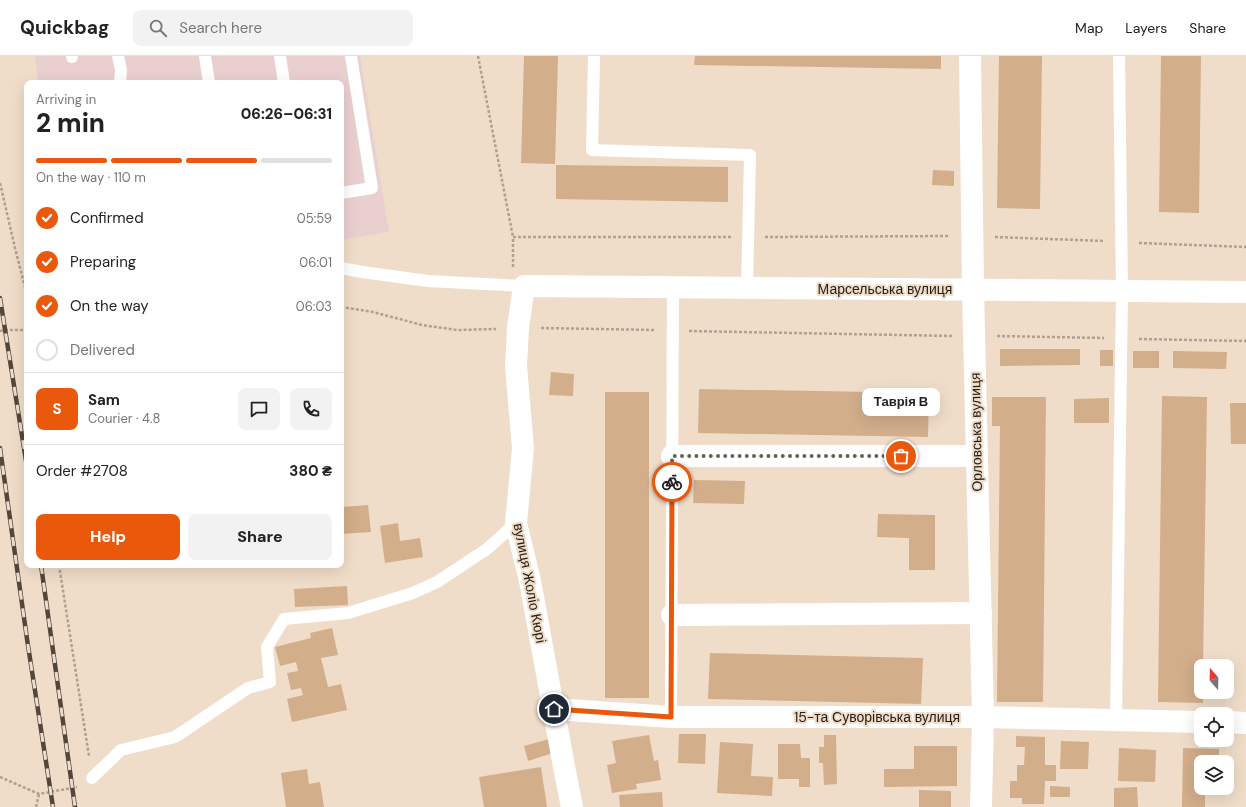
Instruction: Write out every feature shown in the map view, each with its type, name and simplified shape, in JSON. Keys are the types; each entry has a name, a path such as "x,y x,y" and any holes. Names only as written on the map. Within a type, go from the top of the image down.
{"street":[{"name":"Орловська вулиця","path":"970,56 973,289 984,717 981,807"},
{"name":"Марсельська вулиця","path":"518,286 1246,292"},
{"name":"вулиця Жоліо Кюрі","path":"518,286 516,366 523,448 516,523 530,581 572,807"},
{"path":"672,456 977,456"},
{"path":"672,615 981,613"},
{"name":"15-та Суворівська вулиця","path":"554,709 671,717 984,717 1194,722"},
{"path":"1234,722 1246,723"}],"lane":[{"path":"118,56 121,70 120,80"},
{"path":"205,56 209,80"},
{"path":"280,56 284,80"},
{"path":"344,193 372,188 351,56"},
{"path":"594,56 592,150 750,155 747,288"},
{"path":"1116,720 1122,291 1119,56"},
{"path":"344,269 428,281 518,286"},
{"path":"671,717 673,288"},
{"path":"92,778 121,750 175,737 248,688 270,682 267,647 284,619 348,613 412,593 437,582 487,548 516,523"}],"path":[{"path":"478,56 513,237 518,286"},
{"path":"0,183 24,283"},
{"path":"513,237 972,236 1246,247"},
{"path":"344,307 374,312 422,325 457,330 518,328 1246,341"},
{"path":"0,331 24,330"},
{"path":"59,568 92,778"},
{"path":"0,777 39,794 78,787"},
{"path":"36,807 39,794"}],"shaded area":[{"path":"35,56 360,56 389,232 344,240 344,80 38,80"}],"building":[{"path":"524,56 558,56 555,164 521,163"},
{"path":"695,56 941,56 941,69 694,65"},
{"path":"999,56 1042,56 1040,209 997,208"},
{"path":"1161,56 1201,56 1199,213 1159,212"},
{"path":"556,165 728,167 728,202 556,199"},
{"path":"933,170 954,171 954,186 932,185"},
{"path":"1000,349 1080,349 1080,365 1000,366"},
{"path":"1100,350 1113,350 1113,366 1100,366"},
{"path":"1133,351 1159,351 1159,368 1133,368"},
{"path":"1173,351 1227,352 1226,369 1173,368"},
{"path":"551,372 574,374 573,396 549,395"},
{"path":"699,389 929,393 928,437 698,433"},
{"path":"605,392 649,392 649,698 605,698"},
{"path":"1162,396 1207,397 1203,659 1194,659 1194,699 1203,699 1203,703 1158,702"},
{"path":"992,397 1046,397 1043,702 997,702 1000,426 992,426"},
{"path":"1109,398 1109,423 1074,423 1074,399"},
{"path":"1230,403 1246,403 1246,444 1231,444"},
{"path":"694,480 745,481 744,504 693,503"},
{"path":"368,505 371,532 344,534 344,507"},
{"path":"878,514 935,515 935,570 909,570 909,538 877,537"},
{"path":"398,523 400,541 420,538 423,557 385,563 380,526"},
{"path":"347,586 348,605 295,607 294,589"},
{"path":"332,628 338,655 321,658 328,687 341,684 347,710 292,722 287,699 303,695 301,688 291,690 287,673 298,671 296,662 280,666 275,647 311,638 310,633"},
{"path":"710,653 923,658 921,704 708,699"},
{"path":"679,734 706,734 705,764 678,763"},
{"path":"649,735 654,761 658,760 661,780 636,784 637,789 612,793 607,765 616,763 612,741"},
{"path":"824,735 836,735 837,784 824,785 823,763 819,763 819,747 824,747"},
{"path":"1016,736 1045,737 1045,765 1056,765 1056,781 1045,781 1044,804 1022,804 1022,798 1010,798 1010,781 1017,781 1017,765 1024,765 1025,747 1016,747"},
{"path":"549,739 553,753 528,761 524,746"},
{"path":"1061,741 1089,742 1088,769 1060,769"},
{"path":"720,742 753,744 751,776 773,777 772,796 717,793"},
{"path":"778,744 800,744 801,758 810,758 810,787 799,787 799,779 778,779"},
{"path":"914,746 957,746 957,786 884,787 884,769 914,769"},
{"path":"1119,748 1156,750 1155,782 1118,781"},
{"path":"1183,748 1219,749 1219,755 1194,755 1194,795 1205,795 1205,807 1182,807"},
{"path":"541,767 547,807 484,807 479,777"},
{"path":"307,769 309,784 320,782 324,807 286,807 281,773"},
{"path":"1050,786 1070,787 1070,797 1050,797"},
{"path":"1137,787 1138,807 1114,807 1114,788"},
{"path":"919,790 951,791 951,807 919,807"},
{"path":"662,792 663,807 620,807 619,795"}],"railway":[{"path":"0,298 24,448"},
{"path":"0,448 53,807"},
{"path":"41,568 75,807"}],"way so far":[{"path":"672,482 672,456 901,456"}],"place":[{"name":"Таврія В","path":"901,456"}],"route":[{"path":"554,709 671,717 672,482"}]}
